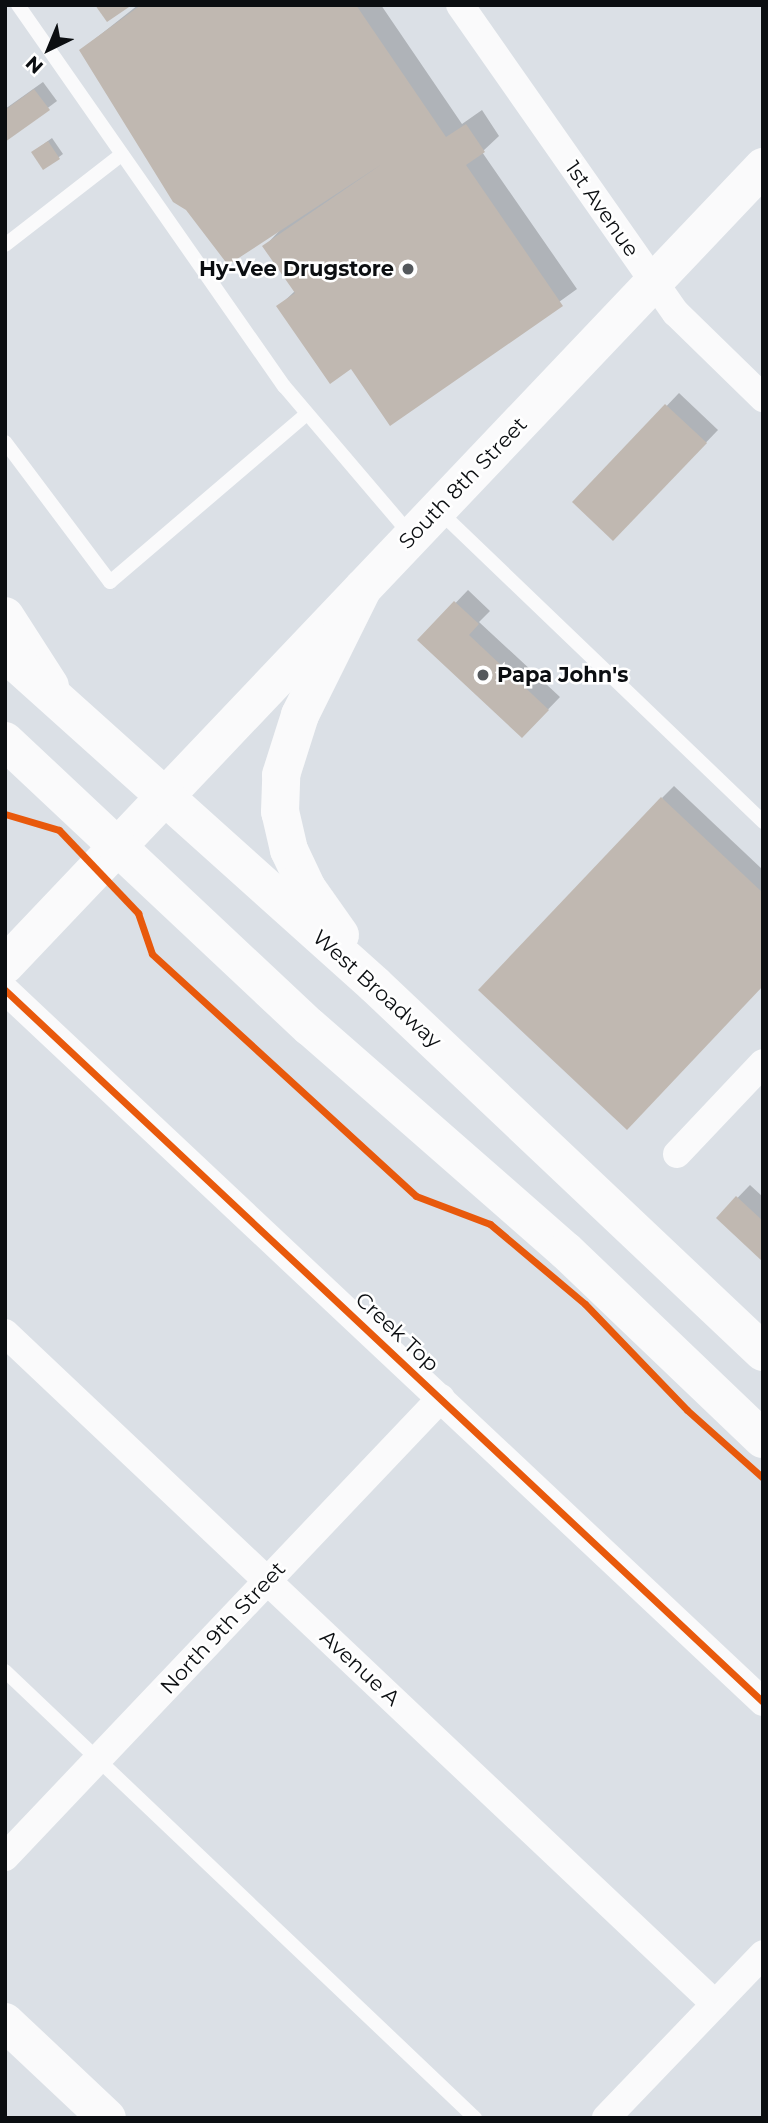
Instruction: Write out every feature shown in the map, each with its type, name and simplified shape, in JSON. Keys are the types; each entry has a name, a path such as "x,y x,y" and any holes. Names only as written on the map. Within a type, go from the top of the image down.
{"main road":[{"name":"South 8th Street","path":"5,965 655,284 763,167"},
{"path":"363,588 316,677 287,750 280,812 289,850 307,888 375,985"},
{"name":"West Broadway","path":"5,616 64,709 375,985 763,1352"},
{"path":"5,653 64,709"},
{"path":"5,741 310,1027 514,1203 763,1439"},
{"path":"5,2022 107,2118"}],"street":[{"name":"1st Avenue","path":"460,5 676,313 763,398"},
{"name":"Creek Top","path":"5,990 763,1703"},
{"path":"677,1154 763,1063"},
{"name":"Avenue A","path":"5,1333 715,2004"},
{"name":"North 9th Street","path":"5,1857 441,1398"},
{"path":"607,2118 763,1954"}],"lane":[{"path":"18,5 121,155 307,414 425,523 763,822"},
{"path":"5,245 121,155"},
{"path":"5,442 110,582 307,414"},
{"path":"5,1671 475,2118"}],"building":[{"path":"95,5 132,5 107,22"},
{"path":"141,5 356,5 446,137 466,124 485,152 466,165 563,306 390,426 351,369 330,384 276,306 295,293 262,246 382,164 228,265 186,210 173,202 79,50"},
{"path":"34,89 50,110 5,142 5,110"},
{"path":"48,141 60,159 43,170 31,152"},
{"path":"665,404 707,443 613,541 572,502"},
{"name":"Papa John's","path":"454,601 479,624 469,635 549,710 522,738 417,640"},
{"path":"661,797 763,893 763,986 627,1130 478,990"},
{"path":"736,1196 763,1221 763,1262 716,1218"}],"cycle path":[{"path":"5,814 59,830 138,913 152,954 416,1196 490,1224 585,1304 687,1410 763,1478"},
{"path":"5,990 763,1702"}],"place":[{"name":"Hy-Vee Drugstore","path":"408,269"},
{"name":"Papa John's","path":"483,675"}]}
